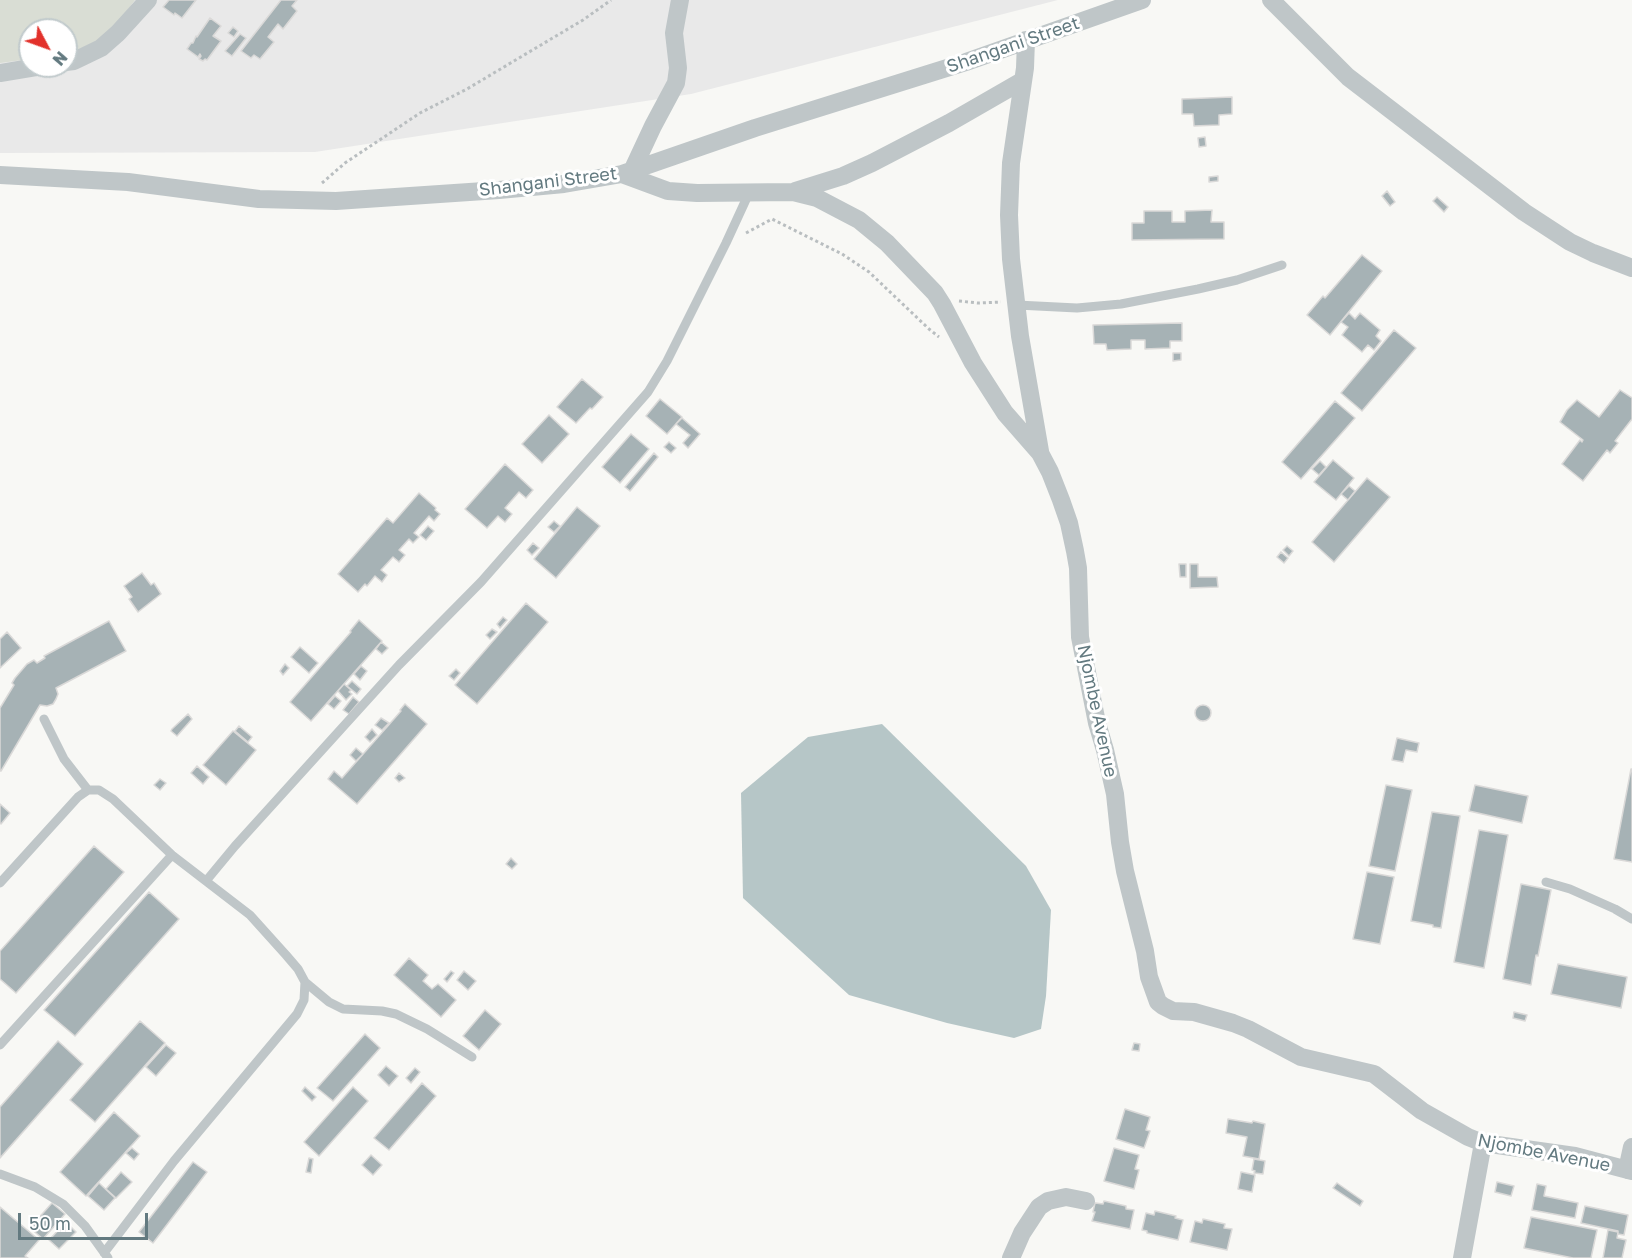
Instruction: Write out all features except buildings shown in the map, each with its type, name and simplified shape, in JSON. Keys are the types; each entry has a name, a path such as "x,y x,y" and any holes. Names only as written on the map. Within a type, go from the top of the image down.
{"street":[{"path":"78,59 100,48 118,33 148,0"},
{"path":"627,173 676,83 678,68 674,33 681,0"},
{"name":"Shangani Street","path":"0,176 128,182 259,199 336,201 564,184 627,173 755,128 923,76 1026,40 1109,7 1142,0"},
{"path":"1270,0 1348,78 1530,216 1593,254 1632,268"},
{"path":"1026,40 1027,51 1011,163 1009,215 1011,260 1026,376 1040,453"},
{"path":"0,73 18,70"},
{"path":"793,192 843,176 872,163 1023,81"},
{"name":"Njombe Avenue","path":"627,173 657,188 668,190 697,193 793,192 817,198 859,220 887,243 934,293 973,363 1005,413 1040,453 1050,472 1069,523 1078,568 1080,637 1097,723 1115,794 1125,871 1145,951 1149,977 1158,1002 1173,1011 1194,1012 1233,1023 1301,1057 1374,1074 1422,1110 1468,1137 1483,1143 1575,1156 1629,1170"},
{"path":"1462,1258 1483,1143"},
{"path":"1629,1170 1632,1147"},
{"path":"1011,1258 1022,1233 1039,1207 1048,1201 1066,1197 1086,1201"}],"lane":[{"path":"206,881 399,665 482,582 648,392 668,361 749,193"},
{"path":"1017,305 1077,308 1122,304 1236,280 1282,264"},
{"path":"44,719 64,759 88,790"},
{"path":"0,883 78,797 88,790 99,790 107,794 172,855 250,915 298,969 305,982 329,1002 343,1009 396,1014 427,1029 472,1057"},
{"path":"0,1045 172,855"},
{"path":"1546,882 1570,889 1615,909 1632,920"},
{"path":"0,1174 35,1187 63,1204 85,1226 106,1256 174,1161 297,1014 304,1000 305,982"}],"path":[{"path":"303,200 345,163 420,113 468,89 583,20 611,0"},
{"path":"726,243 772,219 843,254 869,272 938,337 950,343 963,344"},
{"path":"934,293 967,302 1001,302 1017,305"}],"shaded area":[{"path":"0,0 1058,0 691,94 315,152 0,153"},
{"path":"0,0 135,0 108,36 78,50 78,18 18,18 18,61 0,63"},
{"path":"882,724 1026,866 1051,910 1046,996 1041,1029 1014,1038 947,1023 849,995 743,898 741,793 808,737"}]}
